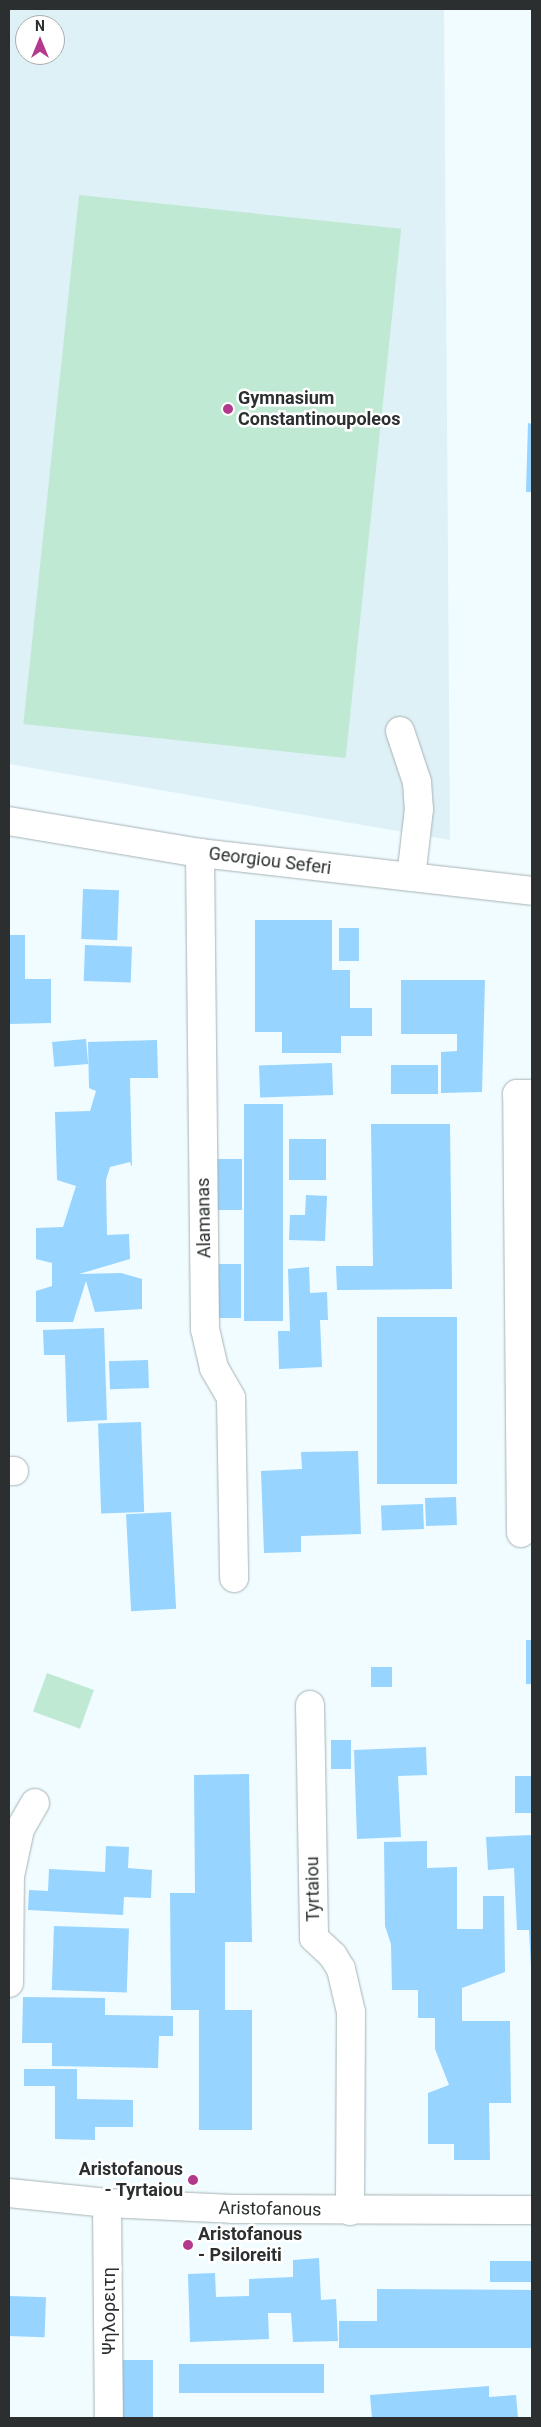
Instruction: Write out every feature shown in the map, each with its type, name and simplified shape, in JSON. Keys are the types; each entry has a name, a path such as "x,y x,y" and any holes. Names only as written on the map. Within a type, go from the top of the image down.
{"street":[{"path":"400,731 417,782 419,809 411,877"},
{"name":"Georgiou Seferi","path":"9,821 200,853 532,891"},
{"name":"Alamanas","path":"200,853 205,1329 214,1368 231,1398 234,1578"},
{"path":"521,1533 526,1361 517,1094 532,1094"},
{"name":"Tyrtaiou","path":"310,1705 314,1938 333,1956 340,1969 351,2012 350,2211"},
{"path":"9,1983 10,1876 20,1829 35,1803"},
{"name":"Aristofanous","path":"9,2193 108,2203 350,2211 532,2210"},
{"name":"Ψηλορειτη","path":"108,2203 109,2418"}],"shaded area":[{"name":"Gymnasium Constantinoupoleos","path":"9,9 444,9 450,840 9,764"}],"green space":[{"path":"79,195 401,229 346,758 23,724"},
{"path":"47,1673 94,1690 80,1729 33,1712"}],"building":[{"path":"528,423 532,424 532,492 526,492"},
{"path":"83,889 119,890 117,940 81,939"},
{"path":"255,920 332,920 332,970 350,970 350,1008 372,1008 372,1036 341,1036 341,1053 282,1053 282,1032 255,1032"},
{"path":"339,928 359,928 359,961 339,961"},
{"path":"9,935 25,935 25,979 51,979 51,1023 9,1024"},
{"path":"85,945 132,947 131,983 84,981"},
{"path":"401,980 485,980 482,1092 441,1093 441,1052 457,1051 457,1034 401,1034"},
{"path":"86,1039 88,1064 54,1067 52,1042"},
{"path":"157,1040 158,1078 130,1078 132,1167 130,1162 110,1167 106,1180 107,1235 129,1234 130,1259 79,1274 121,1273 142,1279 142,1309 95,1312 86,1281 73,1322 36,1322 36,1291 52,1286 52,1263 36,1259 36,1228 63,1227 76,1186 57,1180 55,1112 90,1111 96,1091 89,1088 88,1042"},
{"path":"332,1063 333,1095 260,1098 259,1066"},
{"path":"391,1065 438,1065 438,1094 391,1094"},
{"path":"244,1104 283,1104 283,1321 244,1321"},
{"path":"371,1124 450,1124 452,1289 337,1290 336,1266 373,1266"},
{"path":"289,1139 326,1139 326,1180 289,1180"},
{"path":"216,1159 242,1159 242,1210 216,1210"},
{"path":"306,1195 327,1196 325,1241 289,1240 290,1215 305,1215"},
{"path":"218,1264 241,1264 241,1318 218,1318"},
{"path":"309,1267 310,1293 327,1292 328,1320 320,1320 322,1367 279,1369 278,1331 290,1331 288,1269"},
{"path":"377,1317 457,1317 457,1484 377,1484"},
{"path":"104,1328 107,1420 67,1422 65,1355 44,1355 43,1330"},
{"path":"148,1360 149,1388 110,1389 109,1361"},
{"path":"141,1422 144,1512 101,1513 98,1424"},
{"path":"358,1451 361,1534 301,1536 301,1552 264,1553 261,1471 302,1469 301,1452"},
{"path":"456,1497 457,1525 426,1526 425,1498"},
{"path":"423,1504 424,1529 382,1530 381,1505"},
{"path":"171,1512 176,1609 131,1611 126,1514"},
{"path":"526,1640 532,1640 532,1684 526,1684"},
{"path":"371,1667 392,1667 392,1687 371,1687"},
{"path":"331,1740 351,1740 351,1769 331,1769"},
{"path":"426,1747 427,1775 398,1776 401,1837 357,1839 354,1750"},
{"path":"249,1774 252,1942 225,1942 225,2010 252,2010 252,2130 199,2130 199,2010 171,2010 170,1893 195,1893 194,1775"},
{"path":"515,1776 532,1776 532,1813 515,1813"},
{"path":"532,1835 531,1968 529,1930 517,1930 514,1868 488,1870 486,1837"},
{"path":"427,1841 427,1868 457,1867 457,1929 483,1929 483,1896 504,1896 505,1972 462,1988 462,2021 510,2021 511,2103 489,2103 490,2160 454,2160 454,2144 428,2144 428,2093 449,2085 435,2049 435,2018 418,2018 418,1990 392,1990 391,1944 385,1926 384,1842"},
{"path":"106,1846 129,1847 128,1868 152,1870 151,1898 124,1897 123,1915 28,1910 29,1890 48,1891 49,1869 105,1872"},
{"path":"54,1926 129,1929 127,1993 52,1990"},
{"path":"23,1997 105,1998 105,2015 173,2016 173,2036 159,2036 158,2068 52,2066 52,2043 22,2043"},
{"path":"24,2069 77,2069 77,2099 133,2100 133,2127 95,2127 95,2140 55,2139 55,2086 24,2086"},
{"path":"319,2258 321,2300 336,2299 338,2341 293,2342 291,2313 268,2313 269,2339 190,2342 188,2274 215,2273 216,2297 249,2296 249,2279 293,2277 293,2260"},
{"path":"490,2261 532,2261 532,2282 490,2282"},
{"path":"377,2289 532,2290 532,2348 339,2348 339,2321 377,2321"},
{"path":"9,2296 46,2297 45,2337 9,2336"},
{"path":"121,2360 153,2360 153,2418 121,2418"},
{"path":"179,2364 324,2364 324,2393 179,2393"},
{"path":"489,2386 489,2397 516,2395 518,2418 372,2418 370,2395"}],"place":[{"name":"Gymnasium Constantinoupoleos","path":"228,409"},
{"name":"Aristofanous - Tyrtaiou","path":"193,2180"},
{"name":"Aristofanous - Psiloreiti","path":"188,2245"}]}
